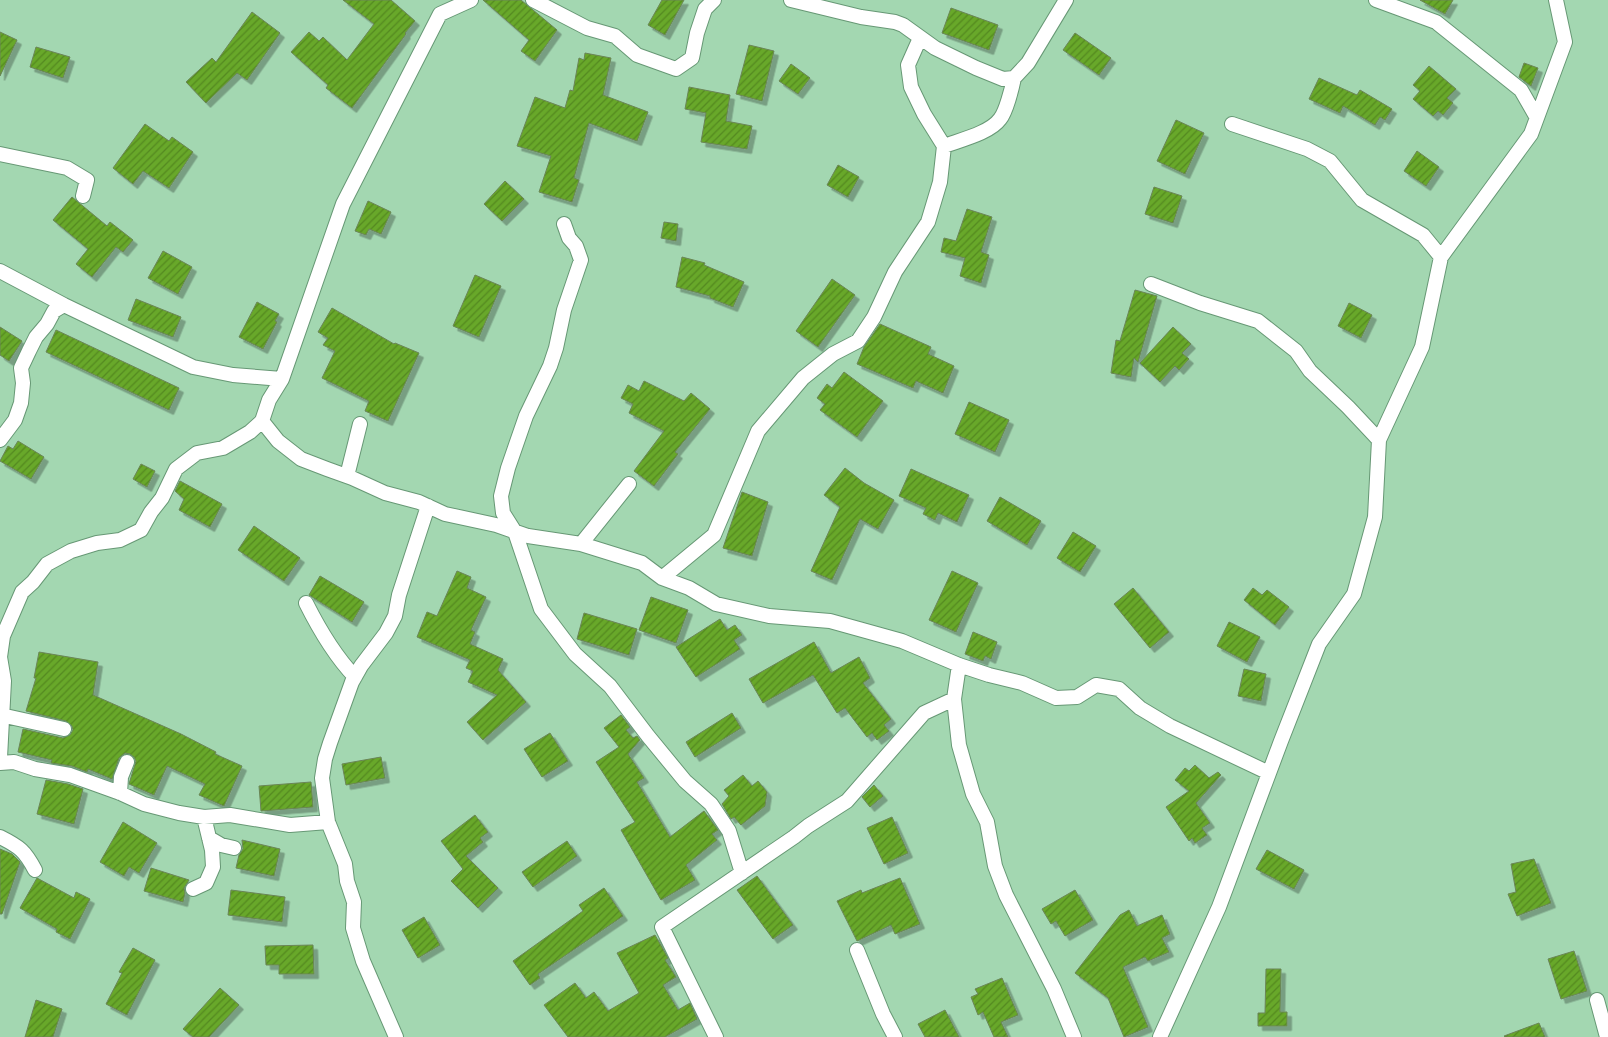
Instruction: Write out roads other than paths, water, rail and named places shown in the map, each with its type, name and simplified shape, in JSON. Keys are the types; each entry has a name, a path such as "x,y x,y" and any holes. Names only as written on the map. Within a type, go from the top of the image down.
{"street":[{"path":"0,758 4,682 0,657 3,636 22,592 33,582 47,564 71,551 97,543 120,540 141,530 151,512 162,498 176,469 198,453 223,448 231,444 250,432 262,421 269,400 282,378 343,204 440,14 471,0"},
{"path":"533,0 587,28 615,36 637,55 676,69 692,58 697,33 705,9 714,0"},
{"path":"791,0 861,17 895,22 935,48 976,68 1003,79 1014,78"},
{"path":"944,146 980,134 1000,119 1011,93 1014,78 1028,63 1066,0"},
{"path":"1376,0 1436,22 1521,90 1537,118"},
{"path":"1160,1037 1219,907 1269,772 1320,644 1354,594 1375,517 1379,440 1422,347 1441,257 1531,134 1565,42 1556,0"},
{"path":"662,578 714,535 758,431 803,378 833,354 858,341 874,317 894,272 928,222 940,182 944,146 924,114 911,87 908,65 920,38"},
{"path":"1232,124 1307,149 1330,161 1362,200 1423,235 1441,257"},
{"path":"0,154 67,168 87,180 83,196"},
{"path":"564,224 581,260 564,310 550,366 526,416 508,468 501,496 503,513 515,532 541,609 575,654 610,686 685,781 711,804 729,831 742,873"},
{"path":"0,271 64,305 193,367 233,375 282,378"},
{"path":"1151,284 1200,303 1258,321 1296,351 1310,371 1379,440"},
{"path":"0,440 15,420 21,403 24,383 21,368 29,351 54,311 64,305"},
{"path":"262,421 278,441 301,459 347,476 385,493 428,506 444,514 496,525 528,536 581,544 642,563 662,578 689,588 716,604 769,616 830,621 902,641 959,666 1022,682 1056,698 1077,697 1096,685 1119,690 1140,708 1170,726 1269,772"},
{"path":"347,476 360,424"},
{"path":"581,544 629,484"},
{"path":"396,1037 363,961 353,928 354,902 347,881 345,864 328,822 322,778 325,759 339,716 355,677 386,633 394,616 428,506"},
{"path":"306,602 344,666 355,677"},
{"path":"959,666 954,699 959,745 973,794 986,822 995,866 1006,895 1054,989 1074,1037"},
{"path":"716,1037 662,927 847,801 924,713 954,699"},
{"path":"1,715 64,729"},
{"path":"0,763 14,762 35,769 70,775 120,792 144,804 179,813 204,817 230,815 290,824 328,822"},
{"path":"120,792 121,777 127,762"},
{"path":"193,889 206,883 213,867 212,850 204,817"},
{"path":"0,837 16,845 27,855 36,870"},
{"path":"209,838 222,845 234,848"},
{"path":"857,950 883,1014 895,1037"},
{"path":"1597,1000 1607,1037"}]}
